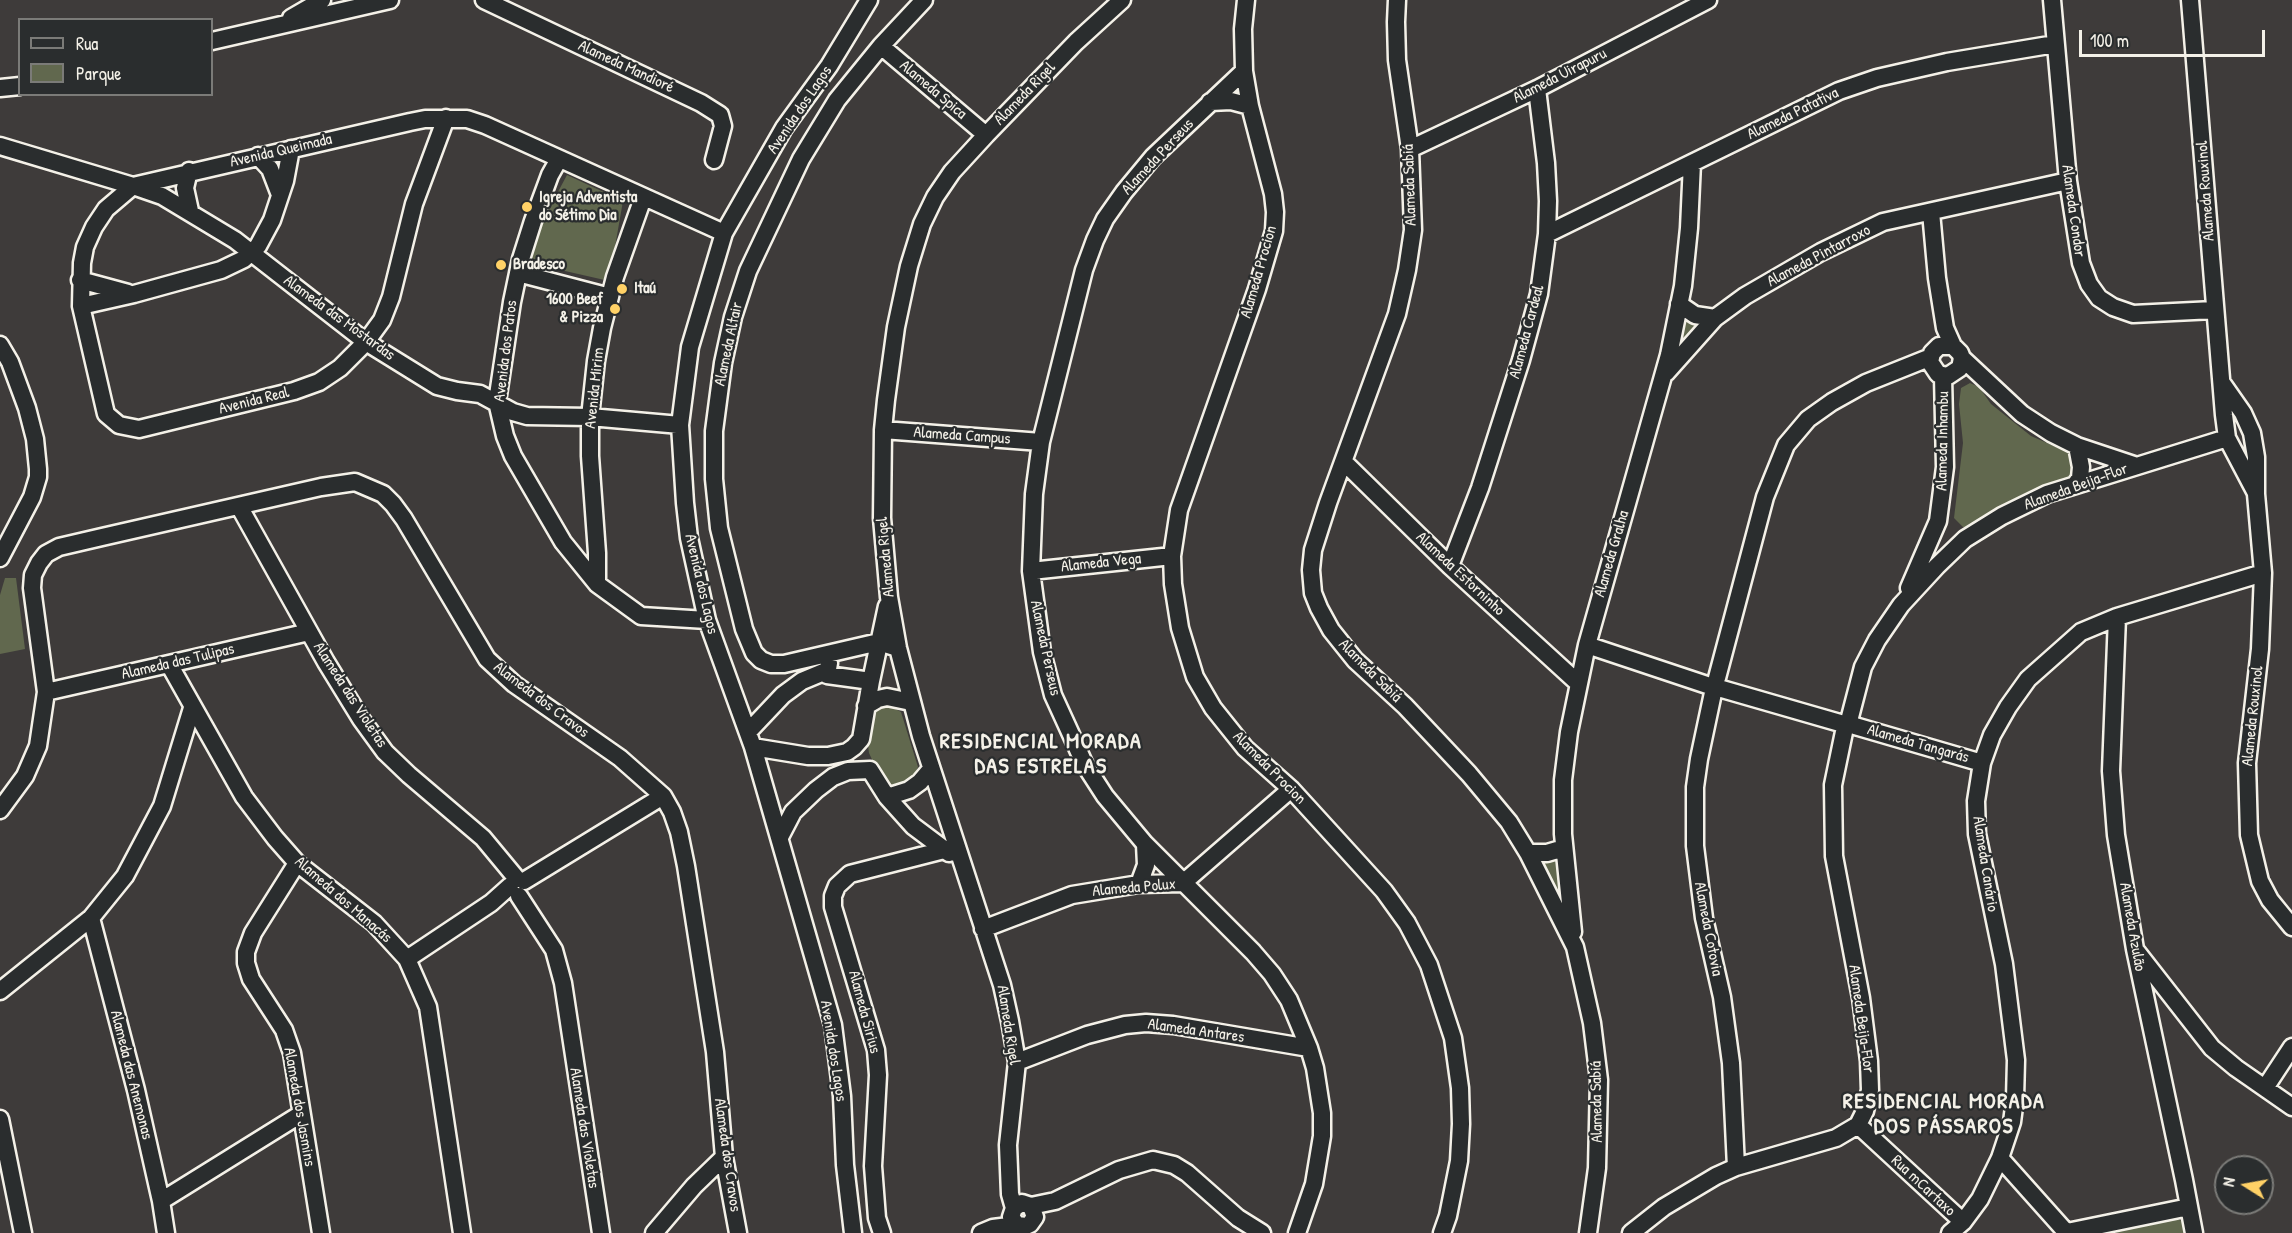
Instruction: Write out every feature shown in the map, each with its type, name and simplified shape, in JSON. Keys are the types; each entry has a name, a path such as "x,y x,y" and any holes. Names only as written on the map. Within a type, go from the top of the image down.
{"street":[{"path":"277,26 322,0"},
{"path":"213,41 277,26 337,6 390,0"},
{"name":"Alameda Mandioré","path":"472,0 487,1 701,103 720,115 723,126 714,160"},
{"name":"Avenida dos Lagos","path":"853,1233 845,1165 842,1096 833,1025 751,740 706,620 689,538 680,425 690,347 724,233 784,128 829,66 869,0"},
{"name":"Alameda Altair","path":"835,652 784,664 771,664 761,660 754,653 744,628 719,528 714,479 714,431 723,363 733,317 748,271 801,159 837,100 880,46 924,0"},
{"name":"Alameda Rigel","path":"1026,1218 1010,1176 1008,1145 1017,1062 1002,985 931,769 898,648 889,597 882,518 883,430 896,327 909,266 922,224 935,197 952,172 986,135 1076,42 1122,0"},
{"name":"Alameda Procion","path":"1246,0 1243,29 1244,71 1250,106 1273,194 1274,231 1257,289 1181,502 1172,556 1173,584 1180,628 1195,677 1213,708 1245,748 1291,789 1384,891 1407,923 1429,965 1453,1038 1460,1088 1459,1161 1448,1216 1442,1233"},
{"name":"Alameda Sabiá","path":"1397,0 1397,60 1410,149 1413,230 1407,270 1396,314 1313,550 1311,570 1313,593 1331,630 1355,660 1405,706 1469,774 1509,822 1528,853 1575,948 1592,1023 1599,1080 1598,1157 1593,1231"},
{"name":"Alameda Uirapuru","path":"1410,149 1537,89 1708,0"},
{"name":"Alameda Condor","path":"2052,0 2068,181 2081,263 2089,284 2099,298 2113,307 2133,314 2214,310"},
{"name":"Alameda Rouxinol","path":"2190,0 2214,310 2227,438 2256,494"},
{"name":"Alameda Patativa","path":"1547,234 1800,108 1848,87 1947,62 2055,44"},
{"name":"Alameda Spica","path":"880,46 986,135"},
{"name":"Alameda Perseus","path":"1244,71 1154,157 1124,192 1105,219 1095,240 1084,270 1041,442 1034,494 1031,571 1042,652 1053,695 1085,765 1106,796 1145,844 1272,974 1288,1000 1309,1048 1315,1068 1322,1113 1322,1136 1314,1184 1297,1233"},
{"path":"0,88 18,86"},
{"name":"Alameda Cardeal","path":"1450,566 1480,488 1521,360 1539,294 1547,234 1546,163 1537,89"},
{"path":"1210,102 1232,101 1250,106"},
{"name":"Avenida Queimada","path":"133,186 189,171 410,122 446,118 467,119 485,125 559,159"},
{"name":"Avenida Real","path":"133,186 106,209 94,226 85,247 80,280 81,306 106,414 112,421 127,428 139,429 294,391 319,382 340,368 366,342 382,320 391,297 414,204 446,118"},
{"path":"0,146 133,186"},
{"path":"81,306 221,270 252,253 267,231 280,195 291,149"},
{"path":"258,156 270,169 280,195"},
{"path":"559,159 724,233"},
{"name":"Avenida dos Patos","path":"559,159 550,175 533,221 518,273 497,402 509,447 563,542 597,585 641,616 706,620"},
{"name":"Alameda Gralha","path":"1575,948 1564,848 1563,780 1578,683 1587,645 1662,378 1679,304 1689,228 1692,163"},
{"path":"189,171 184,188 190,211"},
{"path":"96,174 109,197 106,209"},
{"name":"Alameda Pintarroxo","path":"1662,378 1715,318 1745,296 1821,252 1883,222 2068,181"},
{"name":"Alameda das Mostardas","path":"133,186 162,196 235,240 366,342 437,386 458,392 480,393 513,412 527,416 590,417 680,425"},
{"name":"Avenida Mirim","path":"597,585 590,417 596,361 622,254 643,198"},
{"path":"1931,212 1937,278 1945,328 1957,352 2022,414 2050,433 2077,446 2134,465"},
{"path":"221,270 229,259 235,240 256,237 267,231"},
{"path":"518,273 610,297"},
{"path":"80,280 134,294"},
{"path":"1679,304 1695,315 1715,318"},
{"path":"0,345 10,362 27,408 35,440 38,477 32,497 0,558"},
{"path":"1939,346 1957,352 1957,372 1953,375 1943,376 1932,367 1930,357 1939,346"},
{"name":"Alameda Cotovia","path":"1736,1167 1731,1063 1722,997 1704,918 1695,846 1695,787 1715,686 1765,496 1786,445 1808,418 1832,402 1866,383 1930,357"},
{"name":"Alameda Inhambu","path":"1901,605 1938,521 1945,467 1943,376"},
{"name":"Alameda Rouxinol","path":"2222,383 2243,413 2252,434 2256,457 2256,494 2263,573 2260,649 2247,764 2249,835 2260,881 2270,900 2292,927"},
{"name":"Alameda Campus","path":"883,430 1041,442"},
{"name":"Alameda Beija-Flor","path":"1858,1125 1865,1111 1870,1090 1869,1061 1861,998 1838,885 1833,846 1833,785 1863,667 1877,640 1901,605 1937,566 1965,539 2002,516 2047,494 2134,465 2227,438"},
{"path":"2075,485 2080,478 2081,467 2077,446"},
{"name":"Alameda Estorninho","path":"1344,462 1450,566 1578,683"},
{"name":"Alameda dos Cravos","path":"46,692 32,588 33,575 46,554 59,547 321,487 355,482 383,494 404,519 477,644 492,665 514,684 620,758 663,796 672,812 686,866 715,1052 724,1157 738,1233"},
{"name":"Alameda das Violetas","path":"239,506 309,632 361,719 385,752 483,838 496,856 500,867 519,887 554,950 563,984 601,1233"},
{"path":"1938,521 1948,531 1965,539"},
{"name":"Alameda Vega","path":"1031,571 1172,556"},
{"name":"Alameda Canário","path":"1956,1228 1980,1199 2000,1158 2012,1122 2016,1060 2004,964 1977,834 1976,801 1982,763 1992,735 2028,679 2080,632 2117,617 2263,573"},
{"path":"889,597 861,739 870,770 887,797 913,826 961,862"},
{"name":"Alameda Azulão","path":"2117,617 2112,771 2116,835 2135,949 2194,1233"},
{"name":"Alameda das Tulipas","path":"46,692 309,632"},
{"path":"861,739 847,752 828,756 808,756 751,740 783,695 802,681 826,671 835,652 879,642 898,648"},
{"name":"Alameda Tangarás","path":"1587,645 1715,686 1982,763"},
{"name":"Alameda dos Manacás","path":"169,664 244,796 275,838 297,862 374,923 407,959 428,1007 462,1233"},
{"path":"826,671 829,675 871,681"},
{"path":"0,810 25,776 38,746 46,692"},
{"path":"866,706 887,697 911,702"},
{"path":"0,991 91,918 124,876 162,806 192,708"},
{"path":"887,797 909,790 920,782 931,769"},
{"path":"780,837 793,812 833,777 848,771 870,770"},
{"name":"Alameda Polux","path":"984,929 1072,895 1139,884 1183,883 1291,789"},
{"path":"407,959 491,903 499,903 519,887 539,878 543,871 663,796"},
{"path":"887,862 906,850 913,826"},
{"path":"887,862 939,847 950,829"},
{"path":"1139,884 1146,865 1145,844"},
{"path":"1528,853 1547,853 1564,848"},
{"name":"Alameda dos Jasmins","path":"297,862 253,933 246,952 246,963 251,979 284,1030 292,1053 321,1233"},
{"name":"Alameda Sirius","path":"882,1233 877,1218 873,1166 878,1075 876,1050 833,907 833,896 837,886 850,874 887,862"},
{"name":"Alameda das Anemonas","path":"91,918 126,1050 161,1201 166,1233"},
{"path":"2135,949 2212,1048 2292,1107"},
{"path":"1273,1042 1286,1034 1295,1016"},
{"name":"Alameda Antares","path":"1017,1062 1087,1035 1125,1025 1146,1023 1173,1025 1309,1048"},
{"path":"2265,1089 2292,1047"},
{"path":"161,1201 301,1114"},
{"path":"0,1119 23,1233"},
{"path":"1631,1233 1686,1193 1736,1167 1836,1138 1858,1125"},
{"name":"Rua mCartaxo","path":"1858,1125 1956,1228"},
{"path":"654,1233 694,1186 724,1157"},
{"path":"2000,1158 2067,1233 2189,1207"},
{"path":"987,1230 1026,1218 1055,1201 1119,1170 1145,1161 1161,1161 1174,1165 1187,1173 1238,1218 1262,1233"}],"green space":[{"path":"567,175 623,201 609,281 521,261"},
{"path":"1685,317 1697,323 1698,327 1679,349 1681,322"},
{"path":"1970,383 1979,387 1991,404 2031,436 2068,452 2073,466 2069,479 2004,504 1975,527 1963,527 1954,518 1963,443 1959,404 1961,388"},
{"path":"5,578 16,578 25,649 0,654 0,595"},
{"path":"878,705 892,707 901,712 918,767 912,780 892,787 880,777 869,753 866,731 869,711"},
{"path":"1558,858 1559,898 1539,863"},
{"path":"2170,1217 2182,1221 2189,1233 2096,1233"}],"place":[{"name":"Igreja Adventista do Sétimo Dia","path":"527,207"},
{"name":"Bradesco","path":"501,265"},
{"name":"Itaú","path":"622,289"},
{"name":"1600 Beef & Pizza","path":"615,309"}],"district":[{"name":"RESIDENCIAL MORADA DAS ESTRELAS","path":"1041,754"},
{"name":"RESIDENCIAL MORADA DOS PÁSSAROS","path":"1944,1114"}]}
